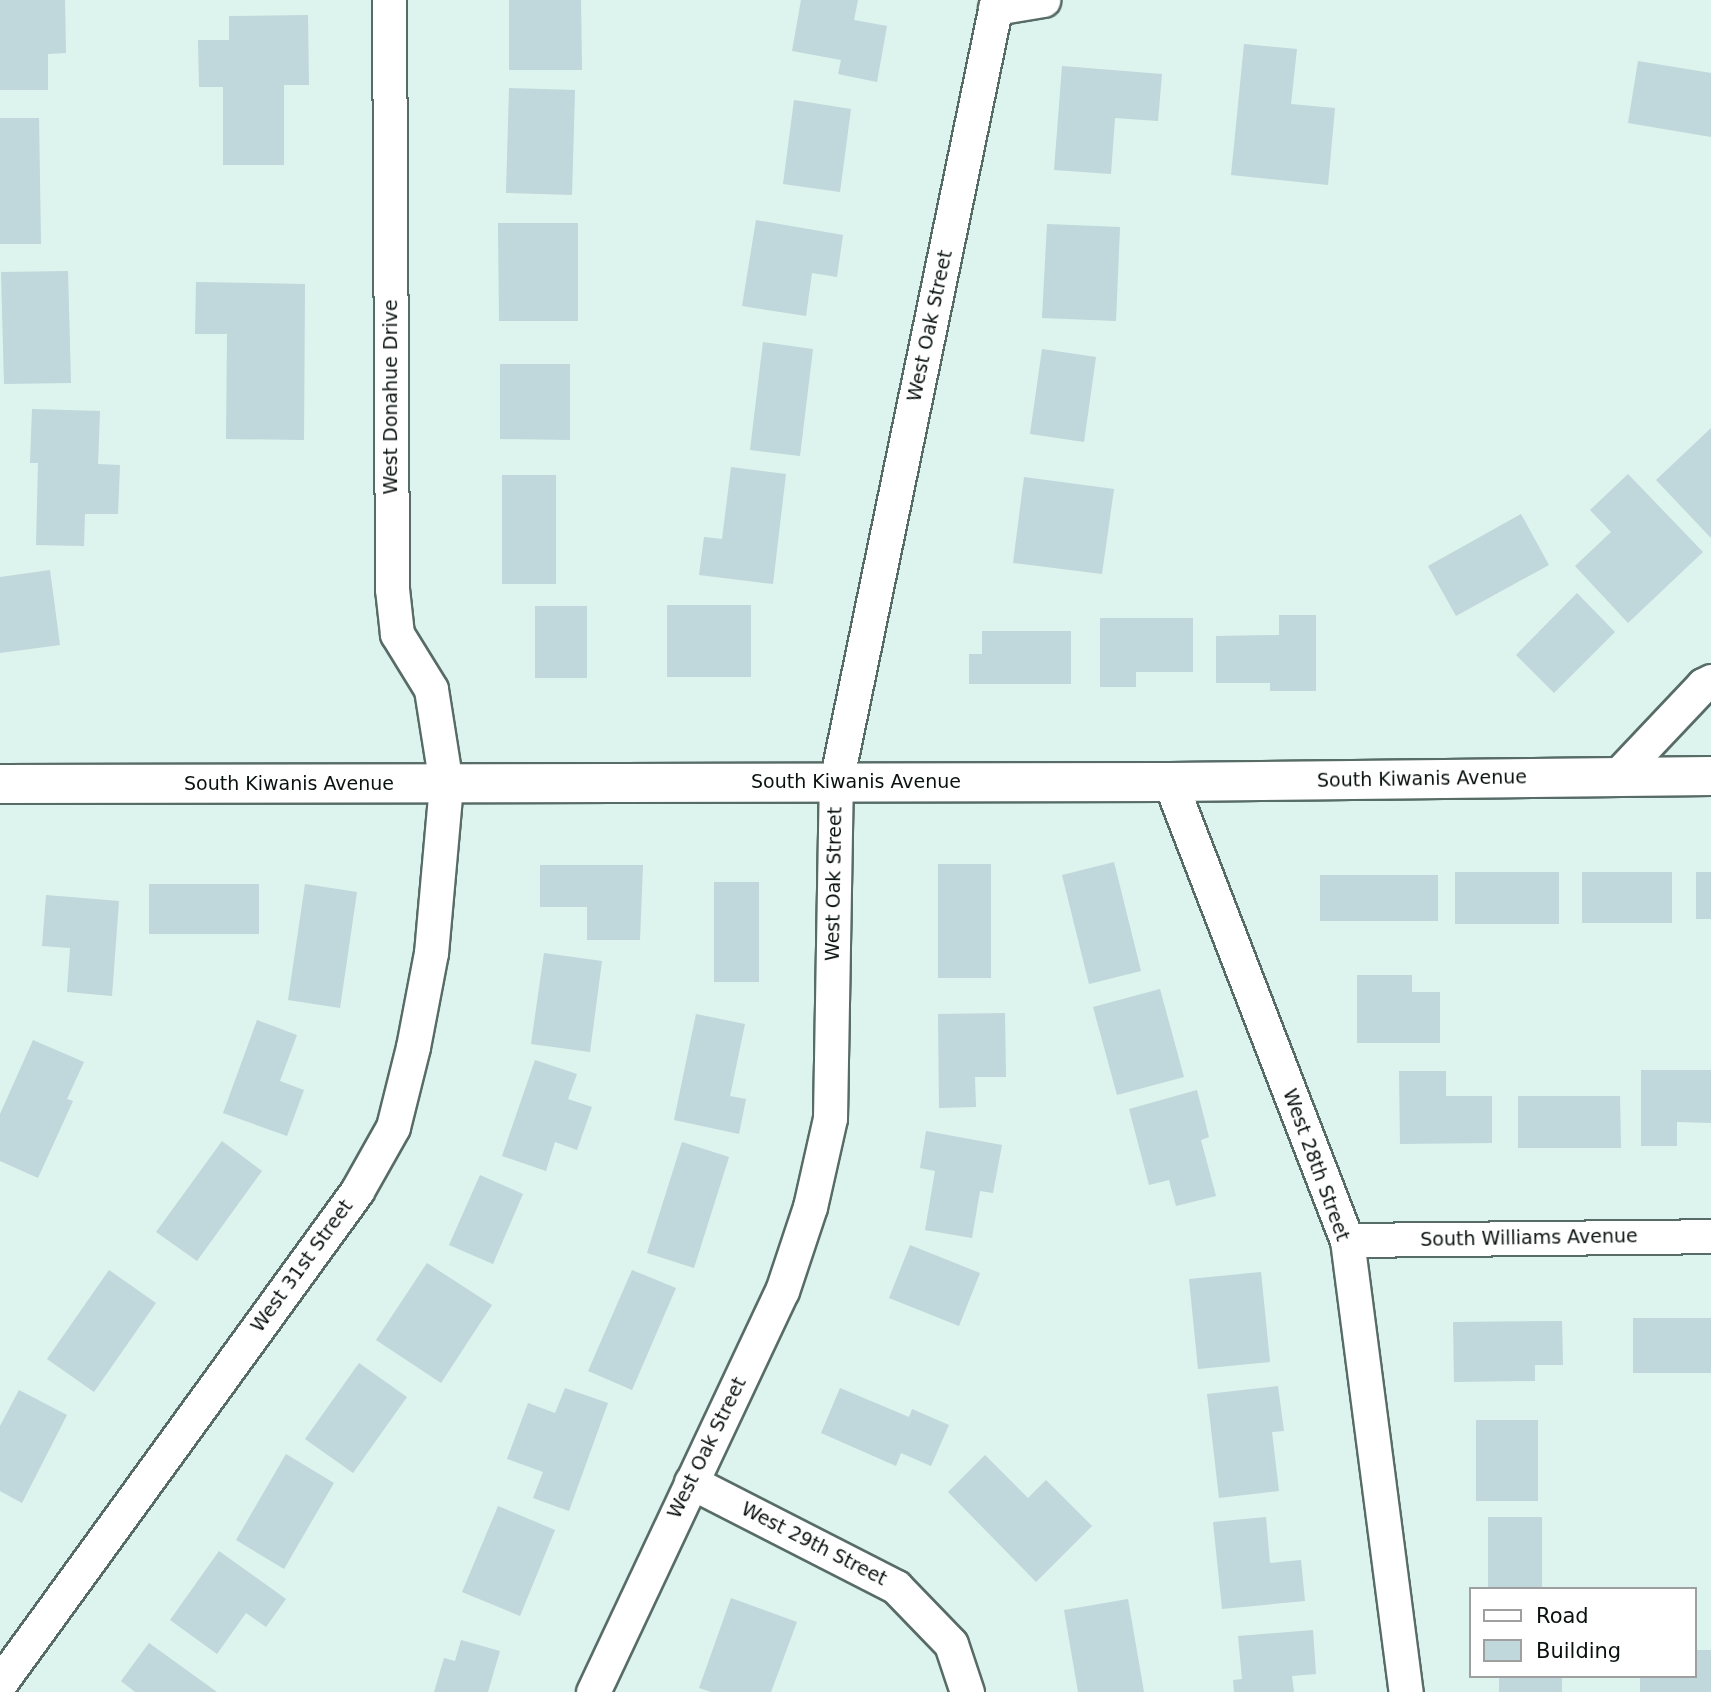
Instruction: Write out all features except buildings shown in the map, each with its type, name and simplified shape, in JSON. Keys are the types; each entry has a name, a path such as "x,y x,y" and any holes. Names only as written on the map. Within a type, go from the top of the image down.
{"main road":[{"name":"South Kiwanis Avenue","path":"0,783 1170,782 1711,776"}],"street":[{"name":"West Donahue Drive","path":"389,0 392,589 397,634 431,689 446,783"},
{"path":"996,4 1043,0"},
{"name":"West Oak Street","path":"593,1692 782,1292 810,1207 830,1118 836,782 996,4"},
{"path":"1616,777 1703,685 1711,681"},
{"name":"West 28th Street","path":"1170,782 1346,1240 1406,1692"},
{"name":"West 31st Street","path":"0,1683 357,1191 393,1127 431,953 446,783"},
{"name":"South Williams Avenue","path":"1346,1240 1711,1236"},
{"name":"West 29th Street","path":"691,1482 896,1587 951,1644 967,1692"}]}
